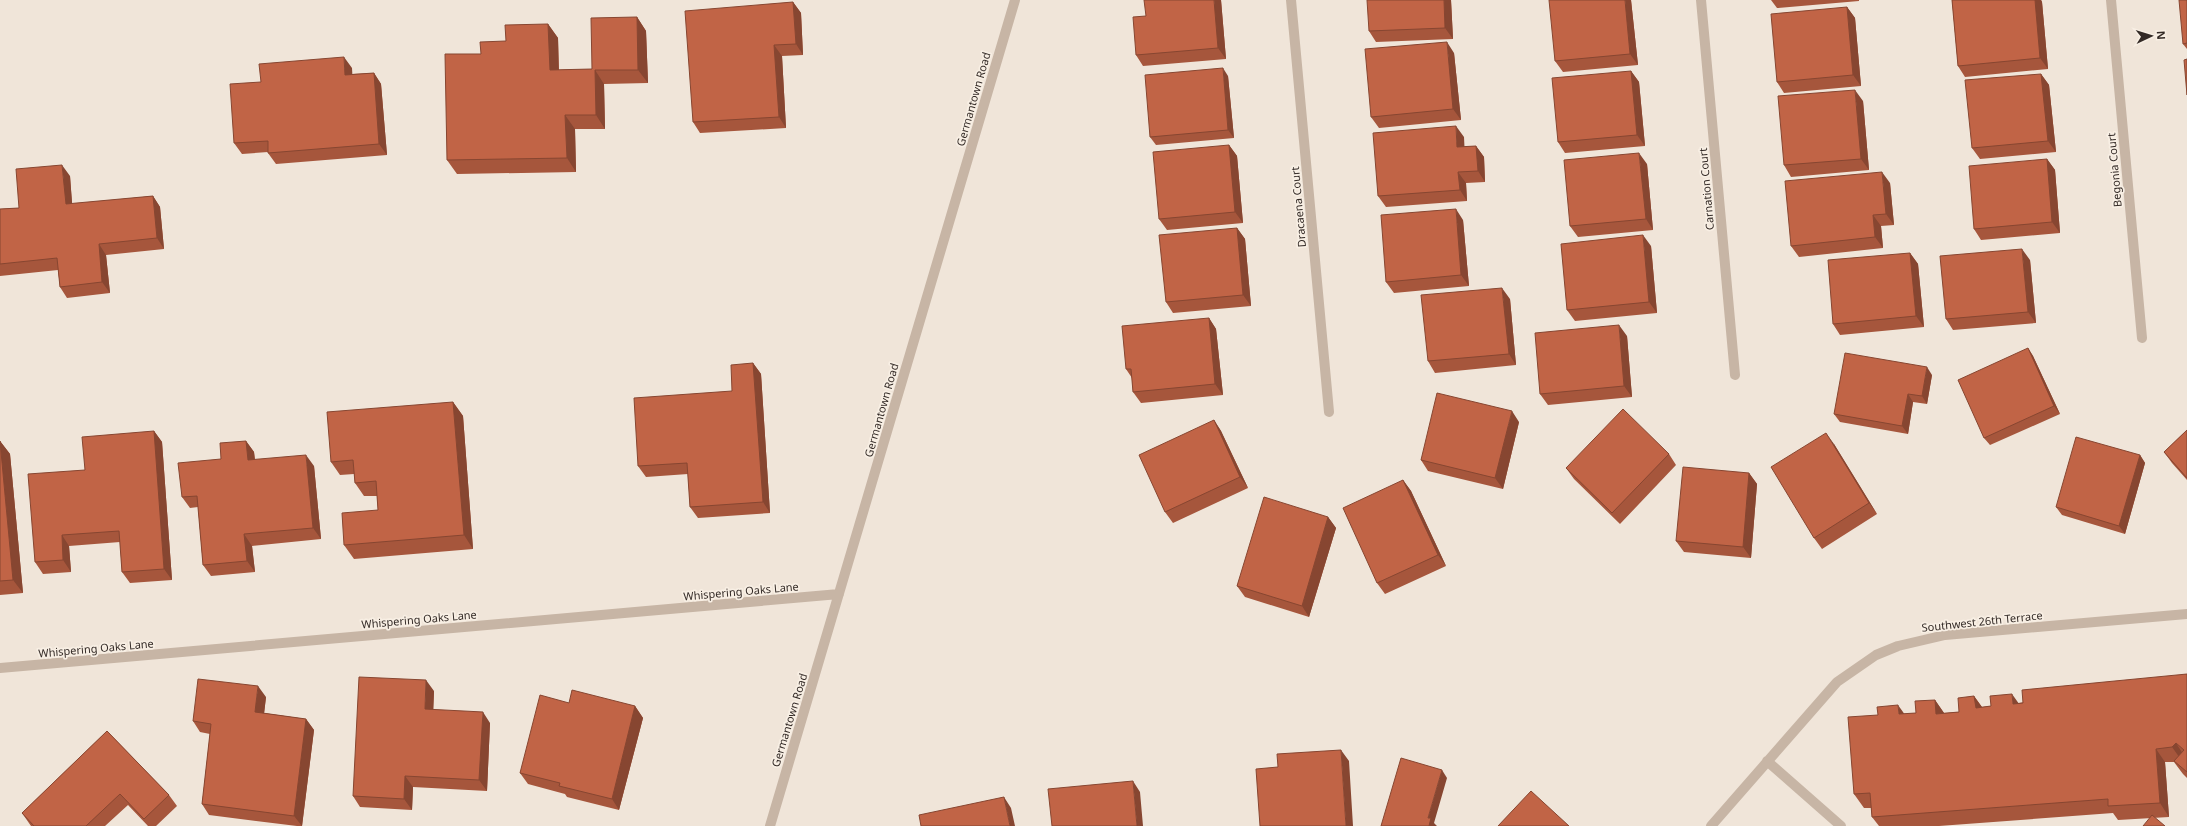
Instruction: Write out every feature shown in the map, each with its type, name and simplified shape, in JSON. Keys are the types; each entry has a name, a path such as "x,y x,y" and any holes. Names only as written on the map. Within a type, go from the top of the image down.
{"street":[{"name":"Germantown Road","path":"770,826 1015,0"},
{"name":"Dracaena Court","path":"1291,0 1329,412"},
{"name":"Carnation Court","path":"1701,0 1735,375"},
{"name":"Begonia Court","path":"2111,0 2142,338"},
{"name":"Whispering Oaks Lane","path":"0,668 840,594"},
{"name":"Southwest 26th Terrace","path":"1711,826 1837,682 1876,655 1898,646 1945,635 2187,614"},
{"path":"1767,761 1842,826"}],"building":[{"path":"1144,0 1214,0 1218,48 1136,55 1133,17 1146,16"},
{"path":"1367,0 1444,0 1445,28 1369,31"},
{"path":"1549,0 1625,0 1630,54 1555,61"},
{"path":"1952,0 2035,0 2040,58 1958,66"},
{"path":"2179,0 2187,0 2187,43 2183,44"},
{"path":"793,2 796,44 774,45 779,117 693,122 685,11"},
{"path":"1847,7 1853,75 1777,82 1771,14"},
{"path":"637,17 638,70 595,70 596,115 565,115 567,158 447,160 445,54 481,54 480,42 506,41 505,25 548,24 550,70 592,69 591,18"},
{"path":"1447,42 1453,109 1371,117 1365,49"},
{"path":"344,57 345,75 374,73 379,144 268,153 268,141 234,143 230,84 261,82 259,64"},
{"path":"2187,59 2187,95 2184,60"},
{"path":"1223,68 1228,130 1150,137 1145,75"},
{"path":"1631,71 1637,135 1558,142 1552,78"},
{"path":"2041,74 2048,141 1972,148 1965,80"},
{"path":"1855,90 1861,159 1784,165 1778,96"},
{"path":"1456,126 1457,147 1476,146 1478,171 1458,172 1460,190 1378,196 1373,133"},
{"path":"1229,145 1235,212 1159,219 1153,152"},
{"path":"1639,153 1646,219 1570,226 1564,160"},
{"path":"2047,159 2052,222 1974,229 1969,166"},
{"path":"62,165 66,204 153,196 157,238 99,244 102,282 60,287 57,258 0,264 0,209 19,208 16,169"},
{"path":"1882,172 1886,214 1873,215 1875,237 1791,246 1785,181"},
{"path":"1456,209 1461,275 1386,282 1381,215"},
{"path":"1237,228 1243,295 1166,302 1159,235"},
{"path":"1643,235 1649,302 1567,310 1561,244"},
{"path":"2022,249 2028,312 1946,319 1940,256"},
{"path":"1910,253 1916,316 1833,324 1828,260"},
{"path":"1502,288 1509,354 1428,361 1421,295"},
{"path":"1209,318 1215,384 1133,392 1131,369 1126,369 1122,326"},
{"path":"1619,325 1624,386 1540,394 1535,333"},
{"path":"2028,348 2054,406 1984,438 1958,380"},
{"path":"1845,353 1927,367 1922,396 1908,394 1902,426 1834,414"},
{"path":"753,363 763,502 690,507 687,463 638,466 634,398 732,391 731,365"},
{"path":"1437,393 1512,411 1495,478 1421,460"},
{"path":"453,402 464,535 344,545 342,513 378,510 376,481 355,483 353,460 331,462 327,412"},
{"path":"1623,409 1669,454 1612,513 1566,468"},
{"path":"1214,420 1240,477 1165,512 1139,455"},
{"path":"2187,430 2187,478 2164,452"},
{"path":"154,431 164,569 122,572 119,531 62,535 63,560 35,562 28,474 85,470 82,437"},
{"path":"1826,433 1869,503 1814,538 1771,467"},
{"path":"2076,437 2140,455 2119,526 2056,507"},
{"path":"0,441 13,580 0,581"},
{"path":"246,441 248,460 306,455 313,528 244,534 247,561 203,565 197,496 182,497 178,463 221,459 220,443"},
{"path":"1683,467 1749,473 1743,547 1676,541"},
{"path":"1403,480 1438,555 1377,583 1343,508"},
{"path":"1264,497 1328,517 1302,606 1237,586"},
{"path":"2187,674 2187,772 2174,761 2184,750 2176,743 2172,747 2156,749 2160,803 2108,806 2108,799 1872,817 1870,793 1854,794 1848,717 1878,715 1877,707 1898,705 1899,714 1916,713 1915,701 1935,700 1936,714 1959,712 1958,698 1974,696 1976,708 1991,706 1990,696 2012,694 2013,704 2023,703 2022,690"},
{"path":"359,677 426,680 425,709 483,712 479,780 405,776 404,799 353,796"},
{"path":"198,679 258,686 255,712 306,719 294,816 202,804 211,724 193,721"},
{"path":"572,690 635,706 612,799 559,786 560,783 520,773 540,695 569,703"},
{"path":"107,731 169,795 144,819 120,794 86,826 34,826 22,813"},
{"path":"1341,750 1346,826 1260,826 1256,769 1278,767 1277,754"},
{"path":"1401,758 1442,770 1428,818 1431,818 1429,826 1381,826"},
{"path":"1133,781 1137,826 1052,826 1048,789"},
{"path":"1531,791 1569,826 1498,826"},
{"path":"1004,797 1010,826 921,826 919,815"},
{"path":"2152,815 2165,826 2143,826"}]}
